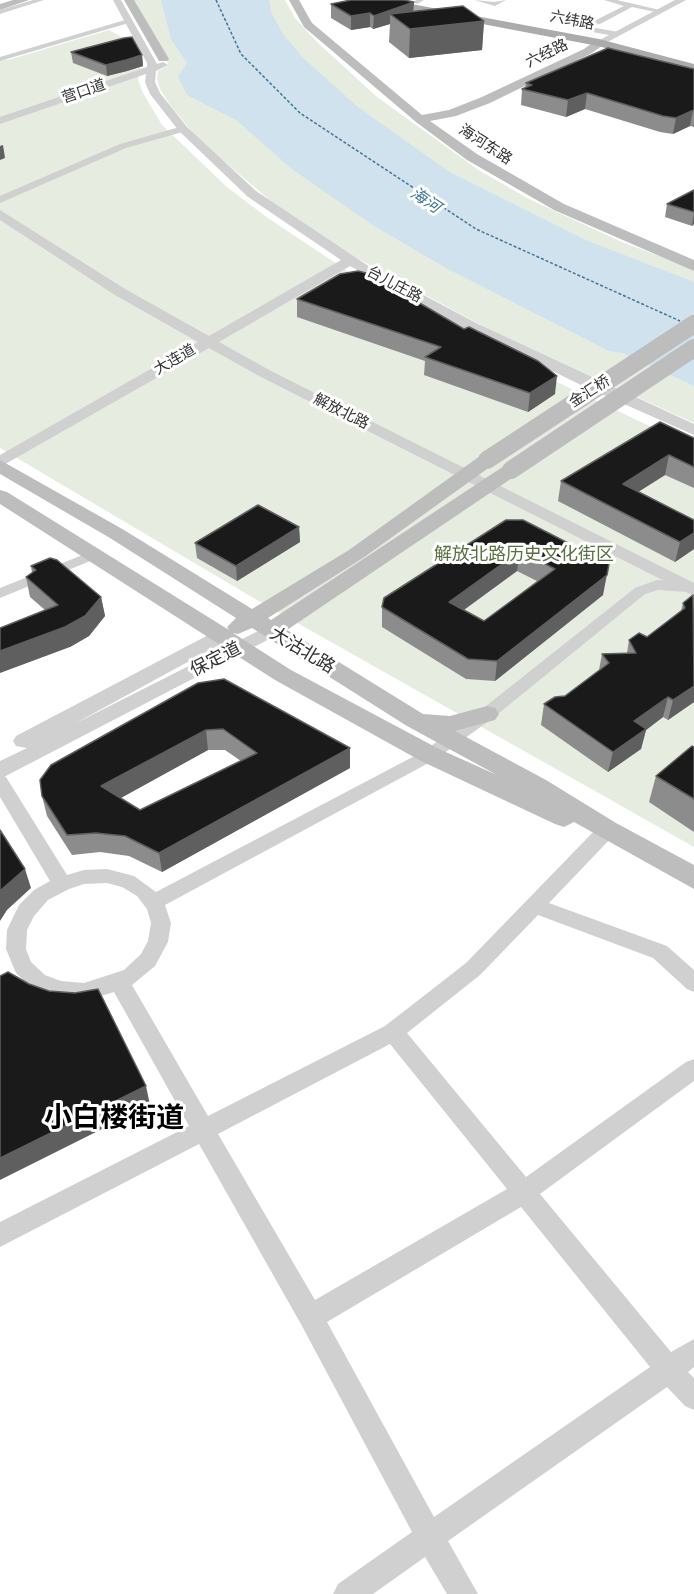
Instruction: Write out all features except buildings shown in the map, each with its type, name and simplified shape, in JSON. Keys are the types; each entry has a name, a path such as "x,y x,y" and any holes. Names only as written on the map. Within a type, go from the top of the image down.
{"main road":[{"path":"0,7 24,0"},
{"path":"129,0 163,59"},
{"name":"海河东路","path":"294,0 308,25 420,119 472,157 559,207 694,266"},
{"name":"海河东路","path":"307,0 324,25 480,150 596,215 694,255"},
{"name":"六纬路","path":"372,0 573,38 606,38 694,68"},
{"name":"六纬路","path":"415,1 606,38 694,61"},
{"name":"六经路","path":"420,119 436,117 486,100 588,51 606,38"},
{"name":"金汇桥","path":"466,476 694,324"},
{"name":"金汇桥","path":"511,470 694,348"},
{"name":"大沽北路","path":"0,464 117,534 259,626 415,720 537,786 607,830 694,878"},
{"path":"183,610 222,622 259,626 488,487 511,470"},
{"path":"218,599 254,604 303,599 466,476"},
{"name":"大沽北路","path":"0,496 283,675 430,755 518,798 563,817 607,830"},
{"path":"259,626 265,657 283,675"},
{"name":"保定道","path":"221,636 259,626"},
{"path":"415,720 450,724 486,714"}],"street":[{"path":"0,12 41,0"},
{"name":"台儿庄路","path":"117,0 153,63 151,76 165,108 183,129 252,194 351,261 473,327 586,382 694,430"},
{"path":"477,0 495,4 503,0"},
{"path":"607,0 660,11"},
{"path":"680,1 694,3"},
{"name":"六经路","path":"606,38 680,1"},
{"path":"606,38 578,27 587,22 597,22 631,5"},
{"path":"3,56 128,22"},
{"path":"151,76 163,65 163,59"},
{"name":"营口道","path":"0,121 127,78 151,76"},
{"path":"0,200 123,146 183,129"},
{"name":"解放北路","path":"0,214 120,292 207,342 690,589"},
{"name":"大连道","path":"0,464 207,342 351,261"},
{"path":"511,470 506,480 506,488 519,502"},
{"path":"0,593 95,554"},
{"path":"153,902 430,755 486,714 640,591 657,585 690,589"},
{"name":"保定道","path":"0,771 241,648 259,626"},
{"name":"保定道","path":"0,754 221,636"},
{"path":"0,782 62,884"},
{"path":"0,1235 393,1032 473,969 607,830"},
{"path":"106,876 128,881 144,891 153,902 161,923 158,942 148,960 131,976 119,982 84,992 59,990 18,975 17,930 26,911 41,895 62,884 84,877 106,876"},
{"path":"536,906 660,952 694,983"},
{"path":"119,982 311,1317 429,1538 463,1594"},
{"path":"393,1032 523,1193 694,1397"},
{"path":"311,1317 523,1193 692,1075"},
{"path":"348,1594 670,1371 694,1352"}],"green space":[{"path":"130,0 285,0 295,18 317,42 377,97 480,171 531,200 622,242 694,269 694,423 488,329 355,257 286,214 198,139 170,105 157,79 158,71 168,63"},
{"name":"解放北路历史文化街区","path":"109,30 134,44 143,58 138,80 162,125 227,187 265,216 352,274 466,339 694,447 694,847 262,603 0,448 0,57 8,60"}],"water":[{"name":"海河","path":"161,0 269,0 271,12 283,34 303,58 358,107 448,171 588,241 694,282 694,386 623,353 609,351 444,267 371,224 292,169 236,120 187,95 178,77 187,63 171,39"}],"ferry route":[{"path":"216,0 241,54 300,113 476,229 680,321"}],"district":[{"name":"小白楼街道","path":"114,1120"}]}
